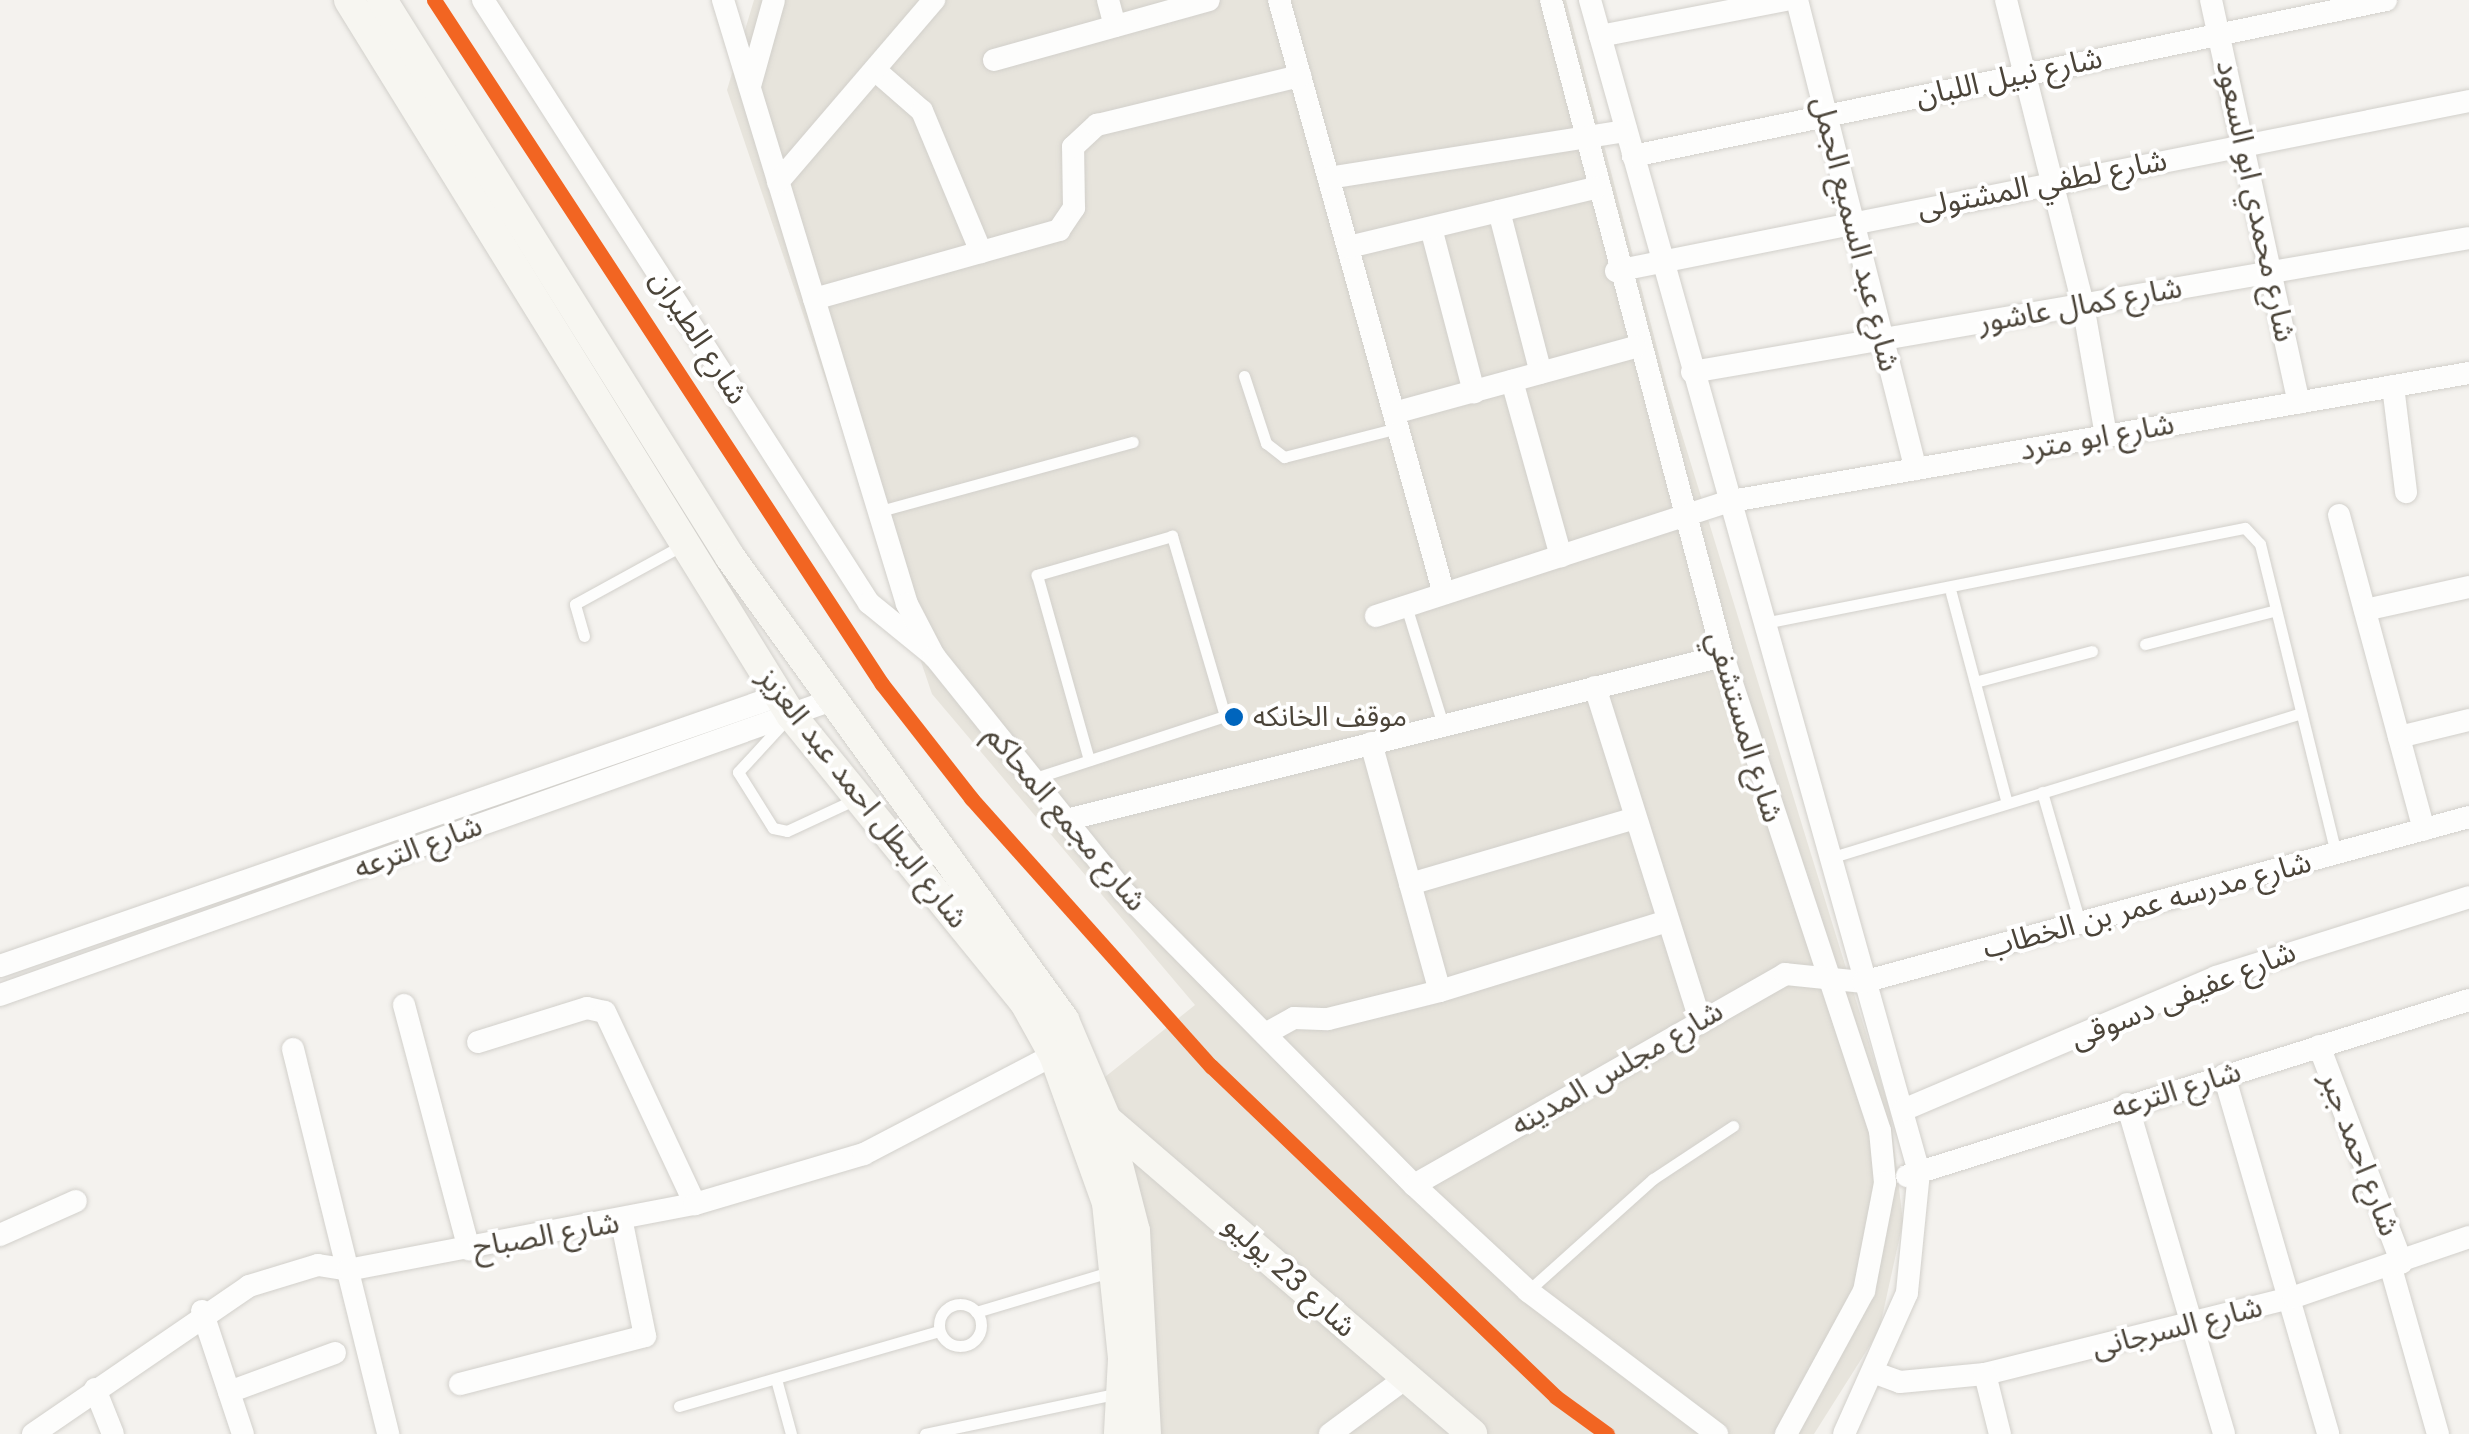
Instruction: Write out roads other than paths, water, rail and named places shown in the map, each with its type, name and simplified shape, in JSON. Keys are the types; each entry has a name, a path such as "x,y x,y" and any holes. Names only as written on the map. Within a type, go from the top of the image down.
{"main road":[{"name":"شارع البطل احمد عبد العزيز","path":"350,0 681,546 784,706 1064,1050 1118,1270 1123,1392 1119,1434"},
{"name":"شارع البطل احمد عبد العزيز","path":"382,0 730,557 1006,930 1064,1050 1106,1119 1135,1230 1146,1434"},
{"name":"شارع 23 يوليو","path":"1106,1119 1472,1434"}],"street":[{"name":"شارع الطيران","path":"483,0 869,603 934,656"},
{"name":"شارع مجمع المحاكم","path":"723,0 907,604 934,656 1066,820 1265,1034 1414,1185 1528,1291 1716,1434"},
{"path":"749,90 774,0"},
{"path":"1108,0 1115,26"},
{"path":"994,60 1209,0"},
{"path":"1280,0 1444,594"},
{"name":"شارع المستشفي","path":"1551,0 1582,137 1682,516 1826,976 1880,1131 1885,1183 1864,1291 1786,1434"},
{"name":"شارع المستشفي","path":"1590,0 1760,624 1919,1172 1916,1253 1878,1374 1844,1434"},
{"path":"1600,36 1786,0"},
{"name":"شارع عبد السميع الجمل","path":"1797,0 1916,469"},
{"path":"2006,0 2083,305 2106,436"},
{"name":"شارع محمدي ابو السعود","path":"2211,0 2274,272 2299,402"},
{"name":"شارع نبيل اللبان","path":"1633,156 2386,0"},
{"path":"778,182 927,2"},
{"path":"874,70 922,111 981,252"},
{"path":"814,299 1066,224 1073,146 1087,130 1300,76"},
{"name":"شارع لطفي المشتولى","path":"1616,270 2469,101"},
{"path":"1329,178 1626,131"},
{"path":"1349,248 1595,188"},
{"path":"1499,211 1541,373"},
{"path":"1431,228 1474,392"},
{"name":"شارع كمال عاشور","path":"1692,372 2469,238"},
{"path":"1396,420 1474,392 1636,346"},
{"name":"شارع ابو مترد","path":"1376,616 1726,502 2469,373"},
{"path":"1512,381 1561,556"},
{"path":"2393,386 2406,492"},
{"path":"2339,515 2424,830"},
{"path":"2365,610 2469,587"},
{"path":"1066,820 1723,656"},
{"path":"1595,687 1700,1020"},
{"name":"شارع الترعه","path":"0,966 784,706 835,699"},
{"name":"شارع الترعه","path":"0,995 784,706"},
{"path":"2400,737 2469,720"},
{"path":"1372,743 1440,991"},
{"path":"1410,884 1636,818"},
{"name":"شارع مدرسه عمر بن الخطاب","path":"1826,976 1863,982 2469,818"},
{"name":"شارع عفيفى دسوقى","path":"1903,1110 2216,978 2469,897"},
{"path":"1265,1034 1294,1018 1440,991 1667,921"},
{"name":"شارع مجلس المدينه","path":"1414,1185 1786,974 1826,976"},
{"name":"شارع الترعه","path":"1885,1183 2469,1000"},
{"path":"404,1005 469,1249"},
{"path":"478,1042 588,1008 604,1012 695,1204"},
{"name":"شارع احمد جبر","path":"2319,1046 2396,1266 2438,1434"},
{"path":"294,1049 388,1434"},
{"name":"شارع الصباح","path":"33,1434 202,1311 283,1274 348,1270 622,1222 695,1204 864,1154 1064,1050"},
{"path":"2224,1075 2294,1297 2328,1434"},
{"path":"2128,1104 2224,1434"},
{"path":"0,1235 76,1201"},
{"path":"460,1384 645,1336 622,1222"},
{"name":"شارع السرجانى","path":"1878,1374 1900,1382 1985,1374 2294,1297 2396,1266 2469,1237"},
{"path":"202,1311 243,1434"},
{"path":"229,1392 335,1353"},
{"path":"1985,1374 2000,1434"},
{"path":"1330,1434 1406,1378"},
{"path":"94,1389 113,1434"}],"lane":[{"path":"1244,376 1266,442 1284,457 1396,420"},
{"path":"880,512 1133,442"},
{"path":"1760,624 1951,592 2238,527 2260,544 2336,853"},
{"path":"1032,779 1089,760 1228,711 1172,536 1037,575 1089,760"},
{"path":"584,636 575,604 681,546"},
{"path":"1951,592 2008,803"},
{"path":"1406,606 1443,725"},
{"path":"2146,644 2276,610"},
{"path":"1975,682 2092,651"},
{"path":"784,706 738,772 773,828 787,832 859,797"},
{"path":"1826,859 2302,713"},
{"path":"2042,792 2080,923"},
{"path":"1528,1291 1653,1178 1733,1126"},
{"path":"679,1406 940,1331 954,1304 976,1312 1118,1270"},
{"path":"940,1331 966,1346 978,1335 976,1312"},
{"path":"776,1379 791,1434"},
{"path":"925,1434 1123,1392"}],"place":[{"name":"موقف الخانكه","path":"1234,717"}]}
